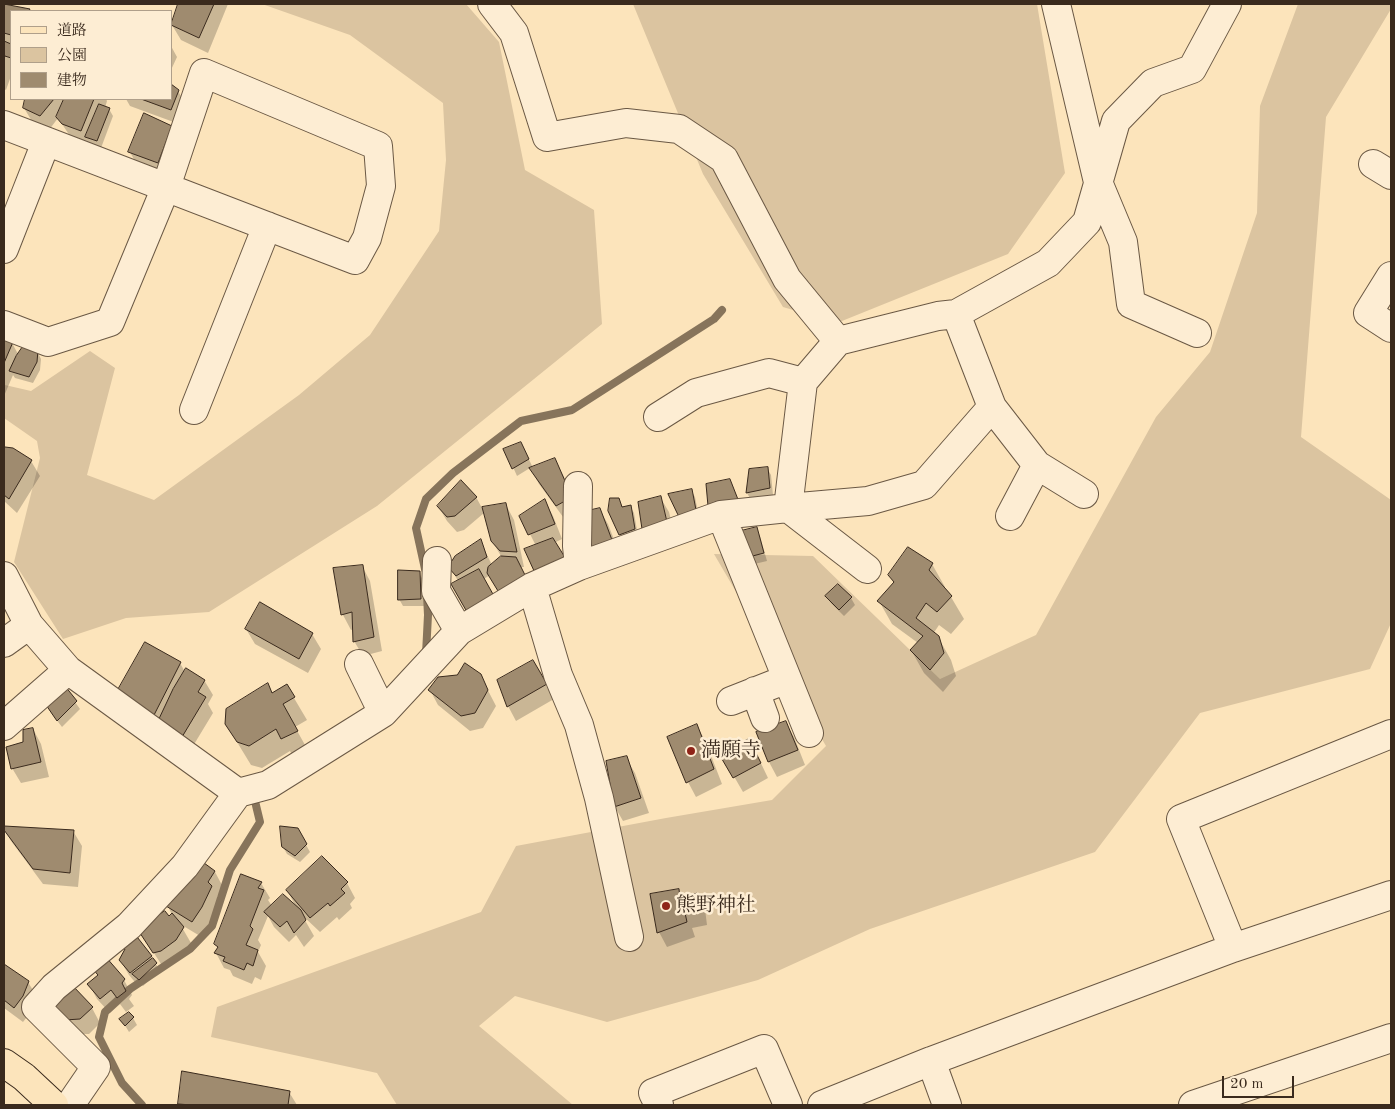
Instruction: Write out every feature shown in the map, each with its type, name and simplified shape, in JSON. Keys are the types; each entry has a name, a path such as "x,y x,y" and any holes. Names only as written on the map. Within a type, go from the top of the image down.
{"main road":[{"path":"4,1063 24,1077 54,1105"}],"street":[{"path":"492,4 514,33 547,137 626,123 680,129 724,158 787,279 838,341"},
{"path":"1056,4 1098,182 1123,242 1131,304 1197,333"},
{"path":"788,508 803,382 838,341 938,316 956,314 1048,263 1087,222 1116,121 1153,83 1192,68 1227,4"},
{"path":"4,125 46,142 166,188 267,226 355,260 367,238 381,186 378,146 204,73 166,188 110,322 48,342 4,325"},
{"path":"4,249 46,142"},
{"path":"194,410 267,226"},
{"path":"1391,276 1368,313 1391,328"},
{"path":"956,314 992,407 1038,465 1084,494"},
{"path":"658,416 696,393 769,373 803,382"},
{"path":"70,1105 96,1066 36,1007 54,987 129,926 185,866 238,793 268,786 383,713 459,631 532,587 579,566 721,515 868,501 924,485 992,407"},
{"path":"1010,516 1038,465"},
{"path":"578,486 577,546 579,566"},
{"path":"788,508 867,569"},
{"path":"721,515 809,733"},
{"path":"437,561 436,591 459,631"},
{"path":"4,576 29,625 68,670 238,793"},
{"path":"532,587 558,675 579,725 599,798 629,937"},
{"path":"4,643 29,625"},
{"path":"359,664 383,713"},
{"path":"4,726 68,670"},
{"path":"765,718 743,696 787,678"},
{"path":"1233,948 1181,819 1391,734"},
{"path":"822,1105 1233,948 1391,900"},
{"path":"1192,1105 1391,1038"},
{"path":"659,1105 654,1093 764,1049 788,1105"},
{"path":"931,1062 947,1105"}],"green space":[{"path":"262,4 466,4 499,42 525,170 594,210 602,324 377,506 209,612 126,618 63,639 14,562 40,458 37,441 4,418 5,385 31,391 90,351 115,368 87,475 154,500 299,395 370,335 439,231 446,160 443,103 350,35"},
{"path":"633,4 1037,4 1065,173 1008,254 837,323 783,307 703,174"},
{"path":"1298,4 1391,4 1391,9 1326,117 1301,437 1391,500 1391,623 1370,669 1200,713 1095,852 870,929 758,980 607,1022 515,996 479,1026 573,1105 397,1105 377,1073 211,1037 217,1007 481,912 516,846 772,800 826,746 714,554 813,556 940,679 1036,635 1156,417 1210,352 1257,213 1260,106"}],"building":[{"path":"4,4 30,9 10,10 10,35 4,33"},
{"path":"178,4 214,4 199,38 172,25"},
{"path":"4,41 10,44 10,58 5,56 4,59"},
{"path":"172,85 179,90 171,110 144,100 172,100"},
{"path":"25,100 53,100 40,116 23,108"},
{"path":"64,100 94,100 81,131 62,124 56,117"},
{"path":"99,104 110,108 97,141 85,137"},
{"path":"144,113 172,126 158,163 128,152"},
{"path":"4,338 13,342 4,363"},
{"path":"24,345 38,350 37,362 29,377 9,371"},
{"path":"521,442 529,459 512,469 503,449"},
{"path":"5,447 13,448 32,460 9,499 4,495"},
{"path":"555,458 572,497 556,506 529,468"},
{"path":"768,467 770,488 746,493 749,469"},
{"path":"730,479 739,502 708,506 706,484"},
{"path":"461,480 477,497 455,516 447,517 437,506"},
{"path":"692,489 696,510 679,517 668,494"},
{"path":"661,496 667,522 642,529 638,502"},
{"path":"610,498 619,498 622,507 631,505 635,529 619,535 608,511"},
{"path":"545,499 555,524 528,535 519,516"},
{"path":"506,503 517,552 500,551 491,541 482,507"},
{"path":"600,508 612,540 591,547 580,522 583,512"},
{"path":"757,527 764,553 745,558 737,532"},
{"path":"553,538 566,559 535,573 524,549"},
{"path":"481,539 487,557 456,576 448,567 455,556"},
{"path":"908,547 933,563 929,570 952,596 937,612 926,603 916,618 939,636 944,653 930,670 910,650 923,636 877,601 894,582 888,575"},
{"path":"501,556 516,557 526,577 498,591 487,573 488,567"},
{"path":"363,565 374,637 353,642 352,612 341,615 333,568"},
{"path":"479,569 494,596 467,612 451,584"},
{"path":"398,570 420,571 421,599 398,600"},
{"path":"838,584 852,597 839,610 825,596"},
{"path":"260,602 313,633 299,659 245,629"},
{"path":"145,642 181,662 152,719 115,695"},
{"path":"533,660 547,684 507,707 497,680"},
{"path":"465,663 481,674 488,690 475,713 461,716 428,690 438,677 457,675"},
{"path":"186,668 205,680 198,692 206,697 182,737 157,723 173,689"},
{"path":"268,683 272,693 287,684 295,697 283,704 298,731 281,739 276,729 249,746 237,742 225,724 226,709"},
{"path":"65,686 77,701 57,721 44,702"},
{"path":"786,721 798,750 768,762 756,732"},
{"path":"697,724 714,769 686,783 667,737"},
{"path":"33,728 41,762 11,769 6,747 23,742 23,730"},
{"path":"749,739 761,763 733,778 719,754"},
{"path":"627,756 641,798 614,807 606,761"},
{"path":"4,826 74,830 70,873 33,869 4,830"},
{"path":"280,826 298,828 307,844 295,856 282,847"},
{"path":"322,856 348,882 341,889 345,893 330,906 328,903 310,918 286,890"},
{"path":"200,860 215,871 208,882 212,886 192,922 166,906 185,876"},
{"path":"241,874 262,882 258,888 264,890 250,926 253,929 246,945 258,950 253,966 247,963 244,970 223,961 225,957 214,953 218,947 214,944"},
{"path":"679,889 680,899 697,893 700,910 685,913 687,922 657,933 650,894"},
{"path":"283,894 301,910 306,920 294,933 287,921 280,927 264,912"},
{"path":"165,911 169,916 172,913 184,927 176,940 161,951 153,953 138,930"},
{"path":"134,933 152,956 130,973 119,960 125,949 119,944"},
{"path":"105,956 125,979 122,983 126,991 117,998 111,990 100,999 87,984 98,975 91,967"},
{"path":"153,958 157,963 139,980 132,974"},
{"path":"4,964 29,981 23,996 14,1008 4,1000"},
{"path":"72,985 93,1007 80,1019 65,1020 52,1006"},
{"path":"129,1012 134,1017 125,1026 119,1019"},
{"path":"182,1071 290,1091 288,1105 178,1104"}],"waterway":[{"path":"425,569 416,528 426,499 453,473 521,421 572,410 714,319 722,310"},
{"path":"426,654 427,595"},
{"path":"142,1105 122,1083 99,1037 105,1012 130,989 190,949 212,926 230,870 260,822 253,793"}],"place":[{"name":"満願寺","path":"691,751"},
{"name":"熊野神社","path":"666,906"}]}
